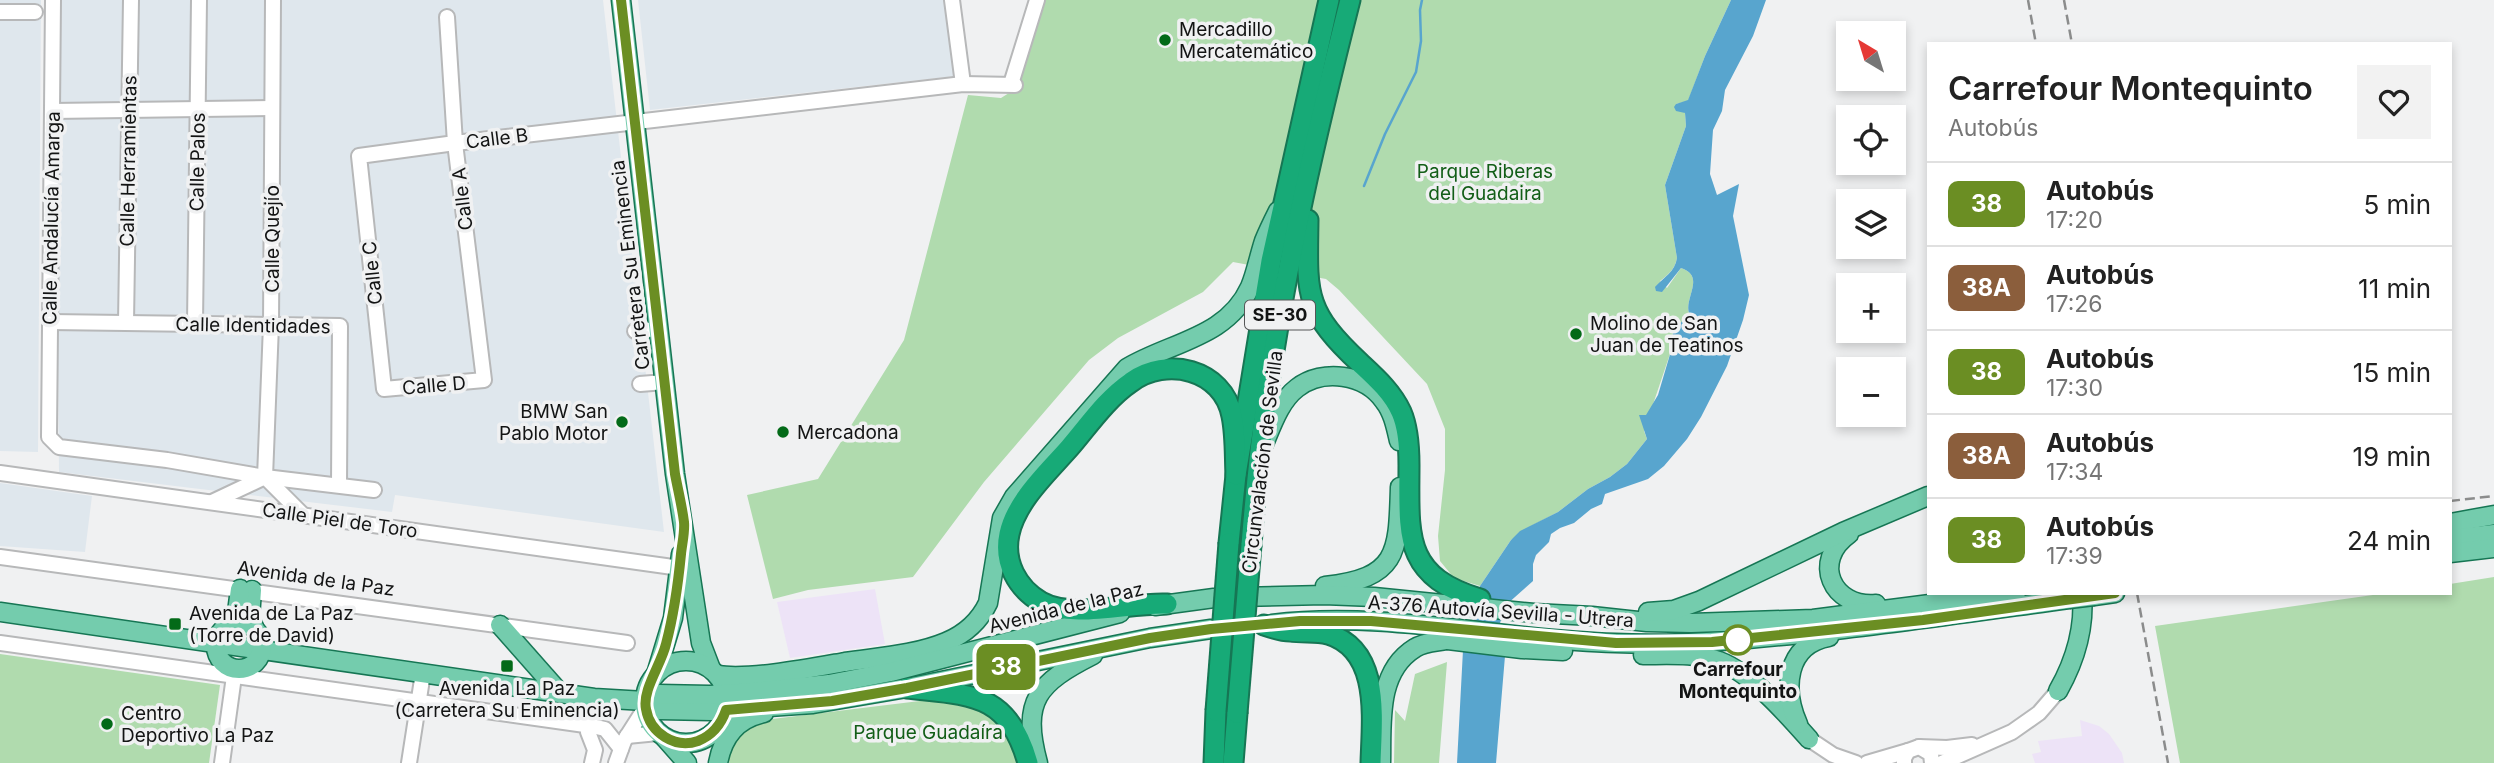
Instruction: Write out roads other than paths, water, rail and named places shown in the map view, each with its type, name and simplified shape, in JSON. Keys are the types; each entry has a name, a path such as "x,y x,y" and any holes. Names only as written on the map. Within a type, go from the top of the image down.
{"highway":[{"name":"Circunvalación de Sevilla","path":"1214,763 1236,475 1282,202 1329,0"},
{"name":"Circunvalación de Sevilla","path":"1233,763 1259,453 1277,335 1308,177 1350,0"},
{"path":"1308,177 1306,257 1307,286 1312,305 1323,323 1388,391 1402,412 1409,443 1410,528 1413,547 1420,562 1431,575 1466,600"},
{"path":"1167,604 1079,609 1059,608 1043,603 1027,592 1010,566 1007,551 1013,520 1024,500 1110,400 1131,381 1163,368 1180,368 1208,379 1227,403 1232,415 1236,475"},
{"path":"1259,626 1292,632 1327,634 1346,643 1359,659 1370,681 1373,702 1371,763"},
{"path":"907,688 978,698 999,710 1013,727 1028,763"}],"main road":[{"name":"Carretera Su Eminencia","path":"621,0 675,474 701,643 726,702"},
{"path":"918,650 957,637 982,615 992,589 1002,518 1014,498 1107,388 1127,368 1194,339 1216,327 1237,309 1250,287 1265,238 1282,202"},
{"path":"1237,597 1272,596 1280,590 1347,584 1367,578 1386,563 1395,548 1399,527 1400,448 1395,422 1385,401 1369,386 1352,379 1332,376 1310,381 1296,389 1284,402 1259,453"},
{"path":"1592,616 1681,608 1927,496"},
{"path":"2452,523 2494,515"},
{"path":"1866,522 1839,541 1830,558 1832,581 1842,595 1854,603 1870,605 1930,600 1954,601"},
{"name":"Carretera Su Eminencia","path":"645,705 646,691 656,674 673,618 684,524"},
{"path":"2452,539 2494,534"},
{"path":"2452,553 2494,548"},
{"path":"246,590 250,618 262,641 262,650 250,667 235,672 218,656 216,643 219,635 231,624 246,590"},
{"name":"A-376 Autovía Sevilla - Utrera","path":"1272,596 1466,600 1647,622 1763,622 1814,619 2000,595"},
{"path":"2058,691 2079,640 2082,596"},
{"name":"A-376 Autovía Sevilla - Utrera","path":"1523,643 1712,642 1923,620 2082,596"},
{"name":"Avenida de la Paz","path":"726,702 765,691 829,684 891,673 1128,611 1214,598"},
{"path":"656,674 668,665 683,661 698,663 714,672 734,676 797,670 938,649 981,637 1128,611"},
{"name":"Avenida de la Paz","path":"0,612 645,705 659,710 726,702 813,704 907,688 1111,646"},
{"path":"1805,734 1790,705 1788,683 1794,662 1808,645 1824,638 1923,620"},
{"path":"1259,626 1300,621 1318,626 1447,634 1523,643 1559,651 1717,660 1741,671 1805,734"},
{"path":"231,624 254,627"},
{"path":"500,625 520,636 560,693"},
{"path":"1038,763 1032,743 1031,722 1035,701 1045,686 1061,671 1111,646 1211,629"},
{"path":"1381,763 1383,696 1389,677 1400,660 1415,647 1447,634"},
{"path":"1559,651 1669,649 1712,642"},
{"path":"765,691 829,673 859,660"},
{"path":"716,763 717,729 726,702"},
{"path":"716,763 722,744 741,722 759,714 813,704"},
{"path":"645,705 652,726 687,763"},
{"path":"662,735 678,743 693,743 706,738 717,729"}],"street":[{"name":"Calle Andalucía Amarga","path":"49,437 53,0"},
{"name":"Calle Herramientas","path":"126,323 131,0"},
{"name":"Calle Palos","path":"195,324 199,0"},
{"name":"Calle Quejío","path":"265,477 271,325 273,0"},
{"path":"952,0 963,84"},
{"name":"Calle B","path":"359,156 963,84 1013,85 1037,0"},
{"path":"0,12 35,12"},
{"name":"Calle A","path":"447,17 455,143 484,380"},
{"path":"52,111 272,108"},
{"name":"Calle C","path":"359,156 384,389"},
{"name":"Calle Identidades","path":"50,322 340,326 340,485"},
{"path":"635,331 659,329"},
{"name":"Calle D","path":"384,389 484,380"},
{"path":"640,384 665,382"},
{"name":"Calle Piel de Toro","path":"49,437 59,447 374,490"},
{"name":"Calle Piel de Toro","path":"0,473 680,568"},
{"path":"211,502 265,477 303,515"},
{"name":"Avenida de la Paz","path":"0,556 500,625"},
{"path":"520,636 627,643"},
{"path":"0,643 235,672 605,729 624,742 662,735"},
{"path":"222,763 235,672"},
{"path":"409,763 423,673"},
{"path":"1942,763 2025,724 2039,713 2058,691"},
{"path":"616,763 624,742 645,705"},
{"path":"589,721 595,750 592,763"},
{"path":"1805,734 1833,755 1856,763"},
{"path":"1867,763 1981,744"},
{"path":"1910,754 1931,754 1933,763"}],"water":[{"path":"1731,0 1766,0 1753,36 1725,90 1722,111 1713,130 1710,174 1717,195 1739,184 1733,216 1749,295 1727,366 1701,417 1664,466 1648,479 1605,494 1602,504 1574,523 1551,534 1549,542 1536,555 1533,581 1506,605 1499,626 1505,656 1496,763 1457,763 1463,650 1474,619 1480,586 1520,531 1558,512 1588,489 1610,477 1627,464 1647,439 1639,415 1646,415 1658,395 1671,351 1673,332 1689,313 1693,282 1692,276 1681,268 1662,292 1656,291 1655,287 1672,271 1677,258 1665,185 1686,126 1685,113 1676,111 1674,107 1688,100"}],"waterway":[{"path":"1364,186 1385,134 1416,72 1421,41 1422,0"}],"railway":[{"path":"2028,0 2036,42"},
{"path":"2064,0 2072,42"},
{"path":"2452,501 2494,496"},
{"path":"2137,595 2168,763"}],"place":[{"name":"Mercadillo Mercatemático","path":"1165,40"},
{"name":"Molino de San Juan de Teatinos","path":"1576,334"},
{"name":"BMW San Pablo Motor","path":"622,422"},
{"name":"Mercadona","path":"783,432"},
{"name":"Avenida de La Paz (Torre de David)","path":"175,624"},
{"name":"Carrefour Montequinto","path":"1738,640"},
{"name":"Avenida La Paz (Carretera Su Eminencia)","path":"507,666"},
{"name":"Centro Deportivo La Paz","path":"107,724"}],"park label":[{"name":"Parque Riberas del Guadaira","path":"1485,182"},
{"name":"Parque Guadaíra","path":"928,732"}]}
